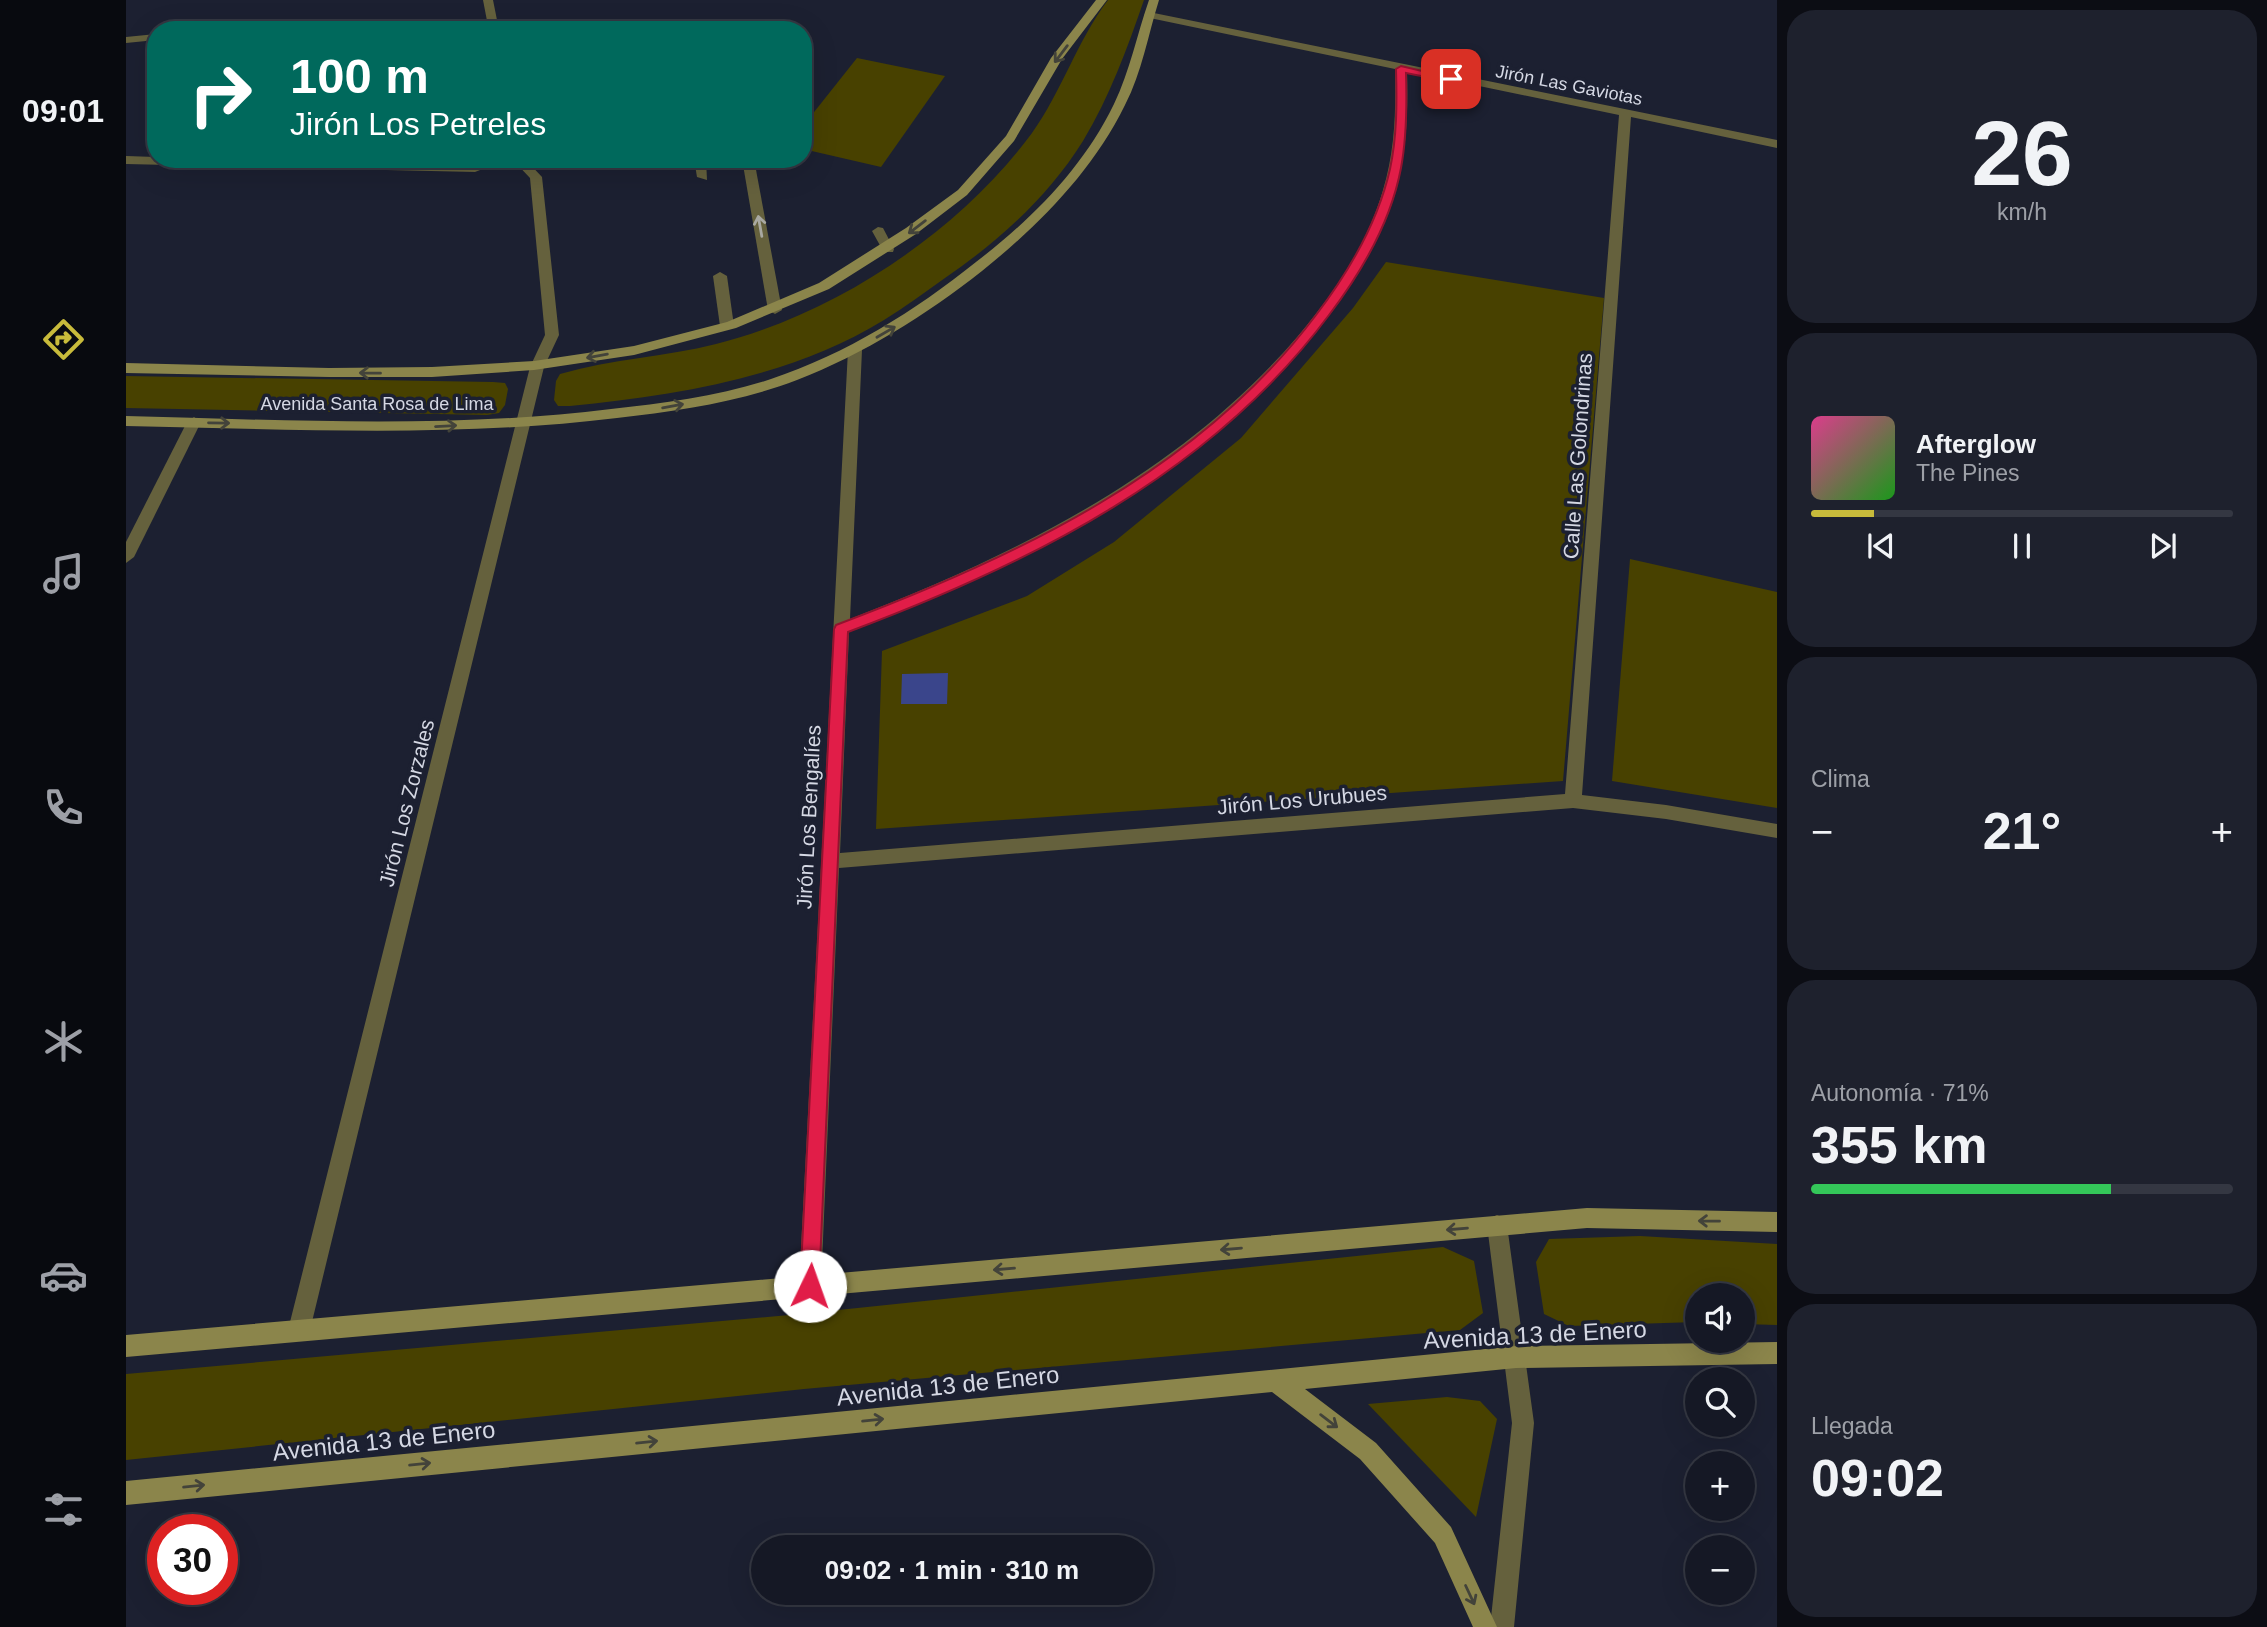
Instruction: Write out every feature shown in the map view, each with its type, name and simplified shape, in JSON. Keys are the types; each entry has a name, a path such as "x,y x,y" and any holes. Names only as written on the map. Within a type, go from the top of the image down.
{"main road":[{"name":"Avenida Santa Rosa de Lima","path":"126,368 396,373 537,367 683,340 775,310 846,276 888,249 967,188 996,156 1021,122 1053,65 1102,0"},
{"name":"Avenida Santa Rosa de Lima","path":"126,421 425,427 525,422 597,417 727,396 790,377 855,350 914,315 1019,235 1053,201 1102,136 1120,104 1136,66 1154,0"},
{"path":"126,1346 1587,1218 1777,1222"},
{"name":"Avenida 13 de Enero","path":"126,1493 1516,1357 1777,1353"},
{"path":"1275,1380 1368,1451 1443,1535 1485,1627"}],"street":[{"path":"488,0 492,21"},
{"name":"Jirón Las Gaviotas","path":"1149,15 1401,69 1777,144"},
{"path":"126,40 147,38"},
{"path":"841,629 933,595 1016,556 1092,515 1160,471 1245,401 1298,348 1345,285 1377,224 1395,170 1402,118 1401,69"},
{"name":"Calle Las Golondrinas","path":"1573,801 1625,114"},
{"path":"126,160 147,160"},
{"name":"Jirón Los Zorzales","path":"299,1330 537,367 552,335 536,177 527,168"},
{"path":"702,168 703,177"},
{"path":"750,168 775,310"},
{"path":"878,231 888,249"},
{"path":"720,276 727,326"},
{"name":"Jirón Los Bengalíes","path":"810,1286 855,350"},
{"path":"126,557 194,422"},
{"name":"Jirón Los Urubues","path":"830,861 1573,801 1777,831"},
{"path":"1497,1225 1523,1423 1502,1627"}],"shaded area":[{"path":"1108,0 1144,0 1117,72 1093,124 1069,161 1038,199 1021,217 965,264 884,320 848,340 771,370 732,381 651,396 558,406 554,400 556,381 560,374 716,344 761,330 806,312 849,290 932,235 969,204 1032,133 1087,32"},
{"path":"857,58 945,76 881,167 812,151 812,115"},
{"path":"1386,262 1604,298 1563,781 876,829 882,651 1027,596 1114,542 1241,438 1353,308"},
{"path":"126,376 493,382 505,383 508,389 505,405 499,413 487,415 126,408"},
{"path":"1630,559 1777,592 1777,808 1612,781"},
{"path":"1640,1236 1777,1244 1777,1325 1755,1324 1755,1283 1685,1283 1685,1322 1569,1326 1544,1314 1536,1262 1549,1239"},
{"path":"1443,1247 1474,1261 1483,1313 1460,1330 804,1389 126,1460 126,1374 800,1314"},
{"path":"1447,1397 1480,1401 1497,1419 1476,1517 1368,1404"}],"building":[{"path":"948,673 947,704 901,704 902,674"}],"route":[{"path":"810,1286 841,629 933,595 1016,556 1092,515 1160,471 1236,410 1298,348 1345,285 1377,224 1395,170 1402,118 1401,69 1451,79"}]}
